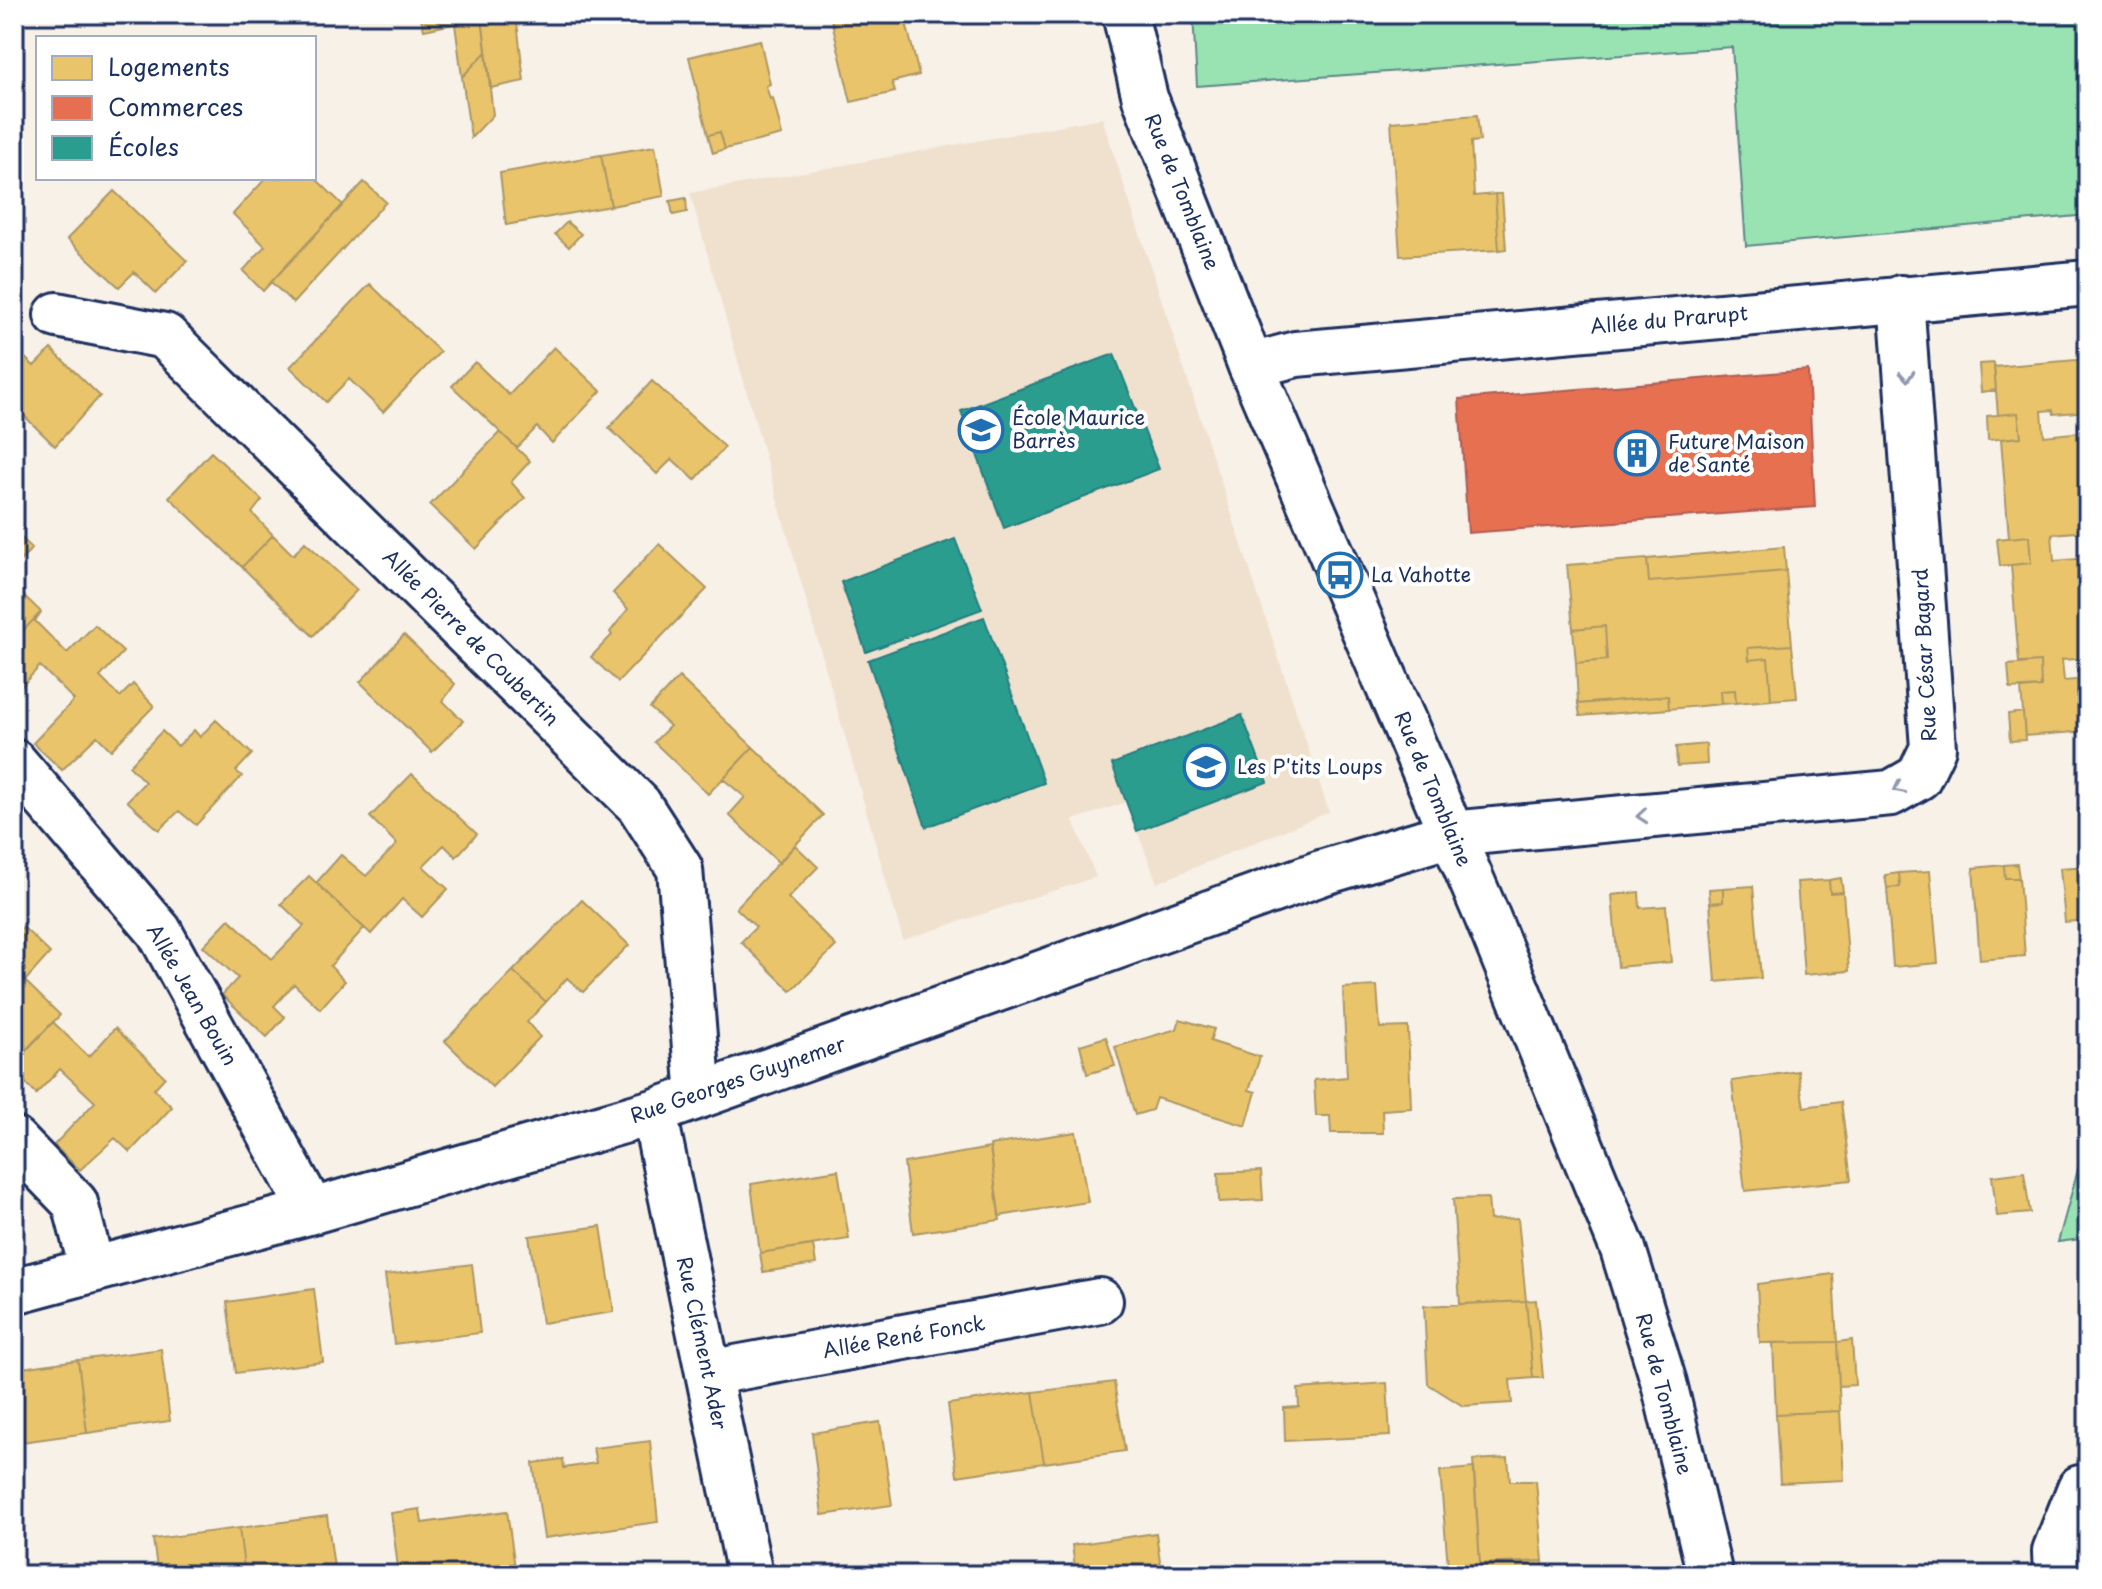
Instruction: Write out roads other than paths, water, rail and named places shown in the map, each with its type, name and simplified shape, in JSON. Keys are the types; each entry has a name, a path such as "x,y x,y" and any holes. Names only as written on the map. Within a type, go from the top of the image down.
{"street":[{"name":"Rue de Tomblaine","path":"1125,14 1145,98 1251,366 1451,834 1623,1249 1664,1383 1710,1575"},
{"name":"Allée du Prarupt","path":"1251,366 1296,354 2088,283"},
{"name":"Rue César Bagard","path":"1451,834 1891,793 1919,777 1933,748 1901,298"},
{"name":"Allée Pierre de Coubertin","path":"57,315 165,336 639,805 680,869 699,1096"},
{"name":"Allée Jean Bouin","path":"14,762 159,931 312,1211"},
{"name":"Rue Georges Guynemer","path":"14,1291 312,1211 654,1112 1321,873 1451,834"},
{"name":"Rue Clément Ader","path":"654,1112 750,1575"},
{"path":"14,1140 75,1203 92,1269"},
{"name":"Allée René Fonck","path":"708,1373 1100,1301"},
{"path":"2056,1575 2055,1551 2080,1488"}],"place":[{"name":"École Maurice Barrès","path":"981,430"},
{"name":"Future Maison de Santé","path":"1637,453"},
{"name":"La Vahotte","path":"1340,575"},
{"name":"Les P'tits Loups","path":"1206,767"}]}
